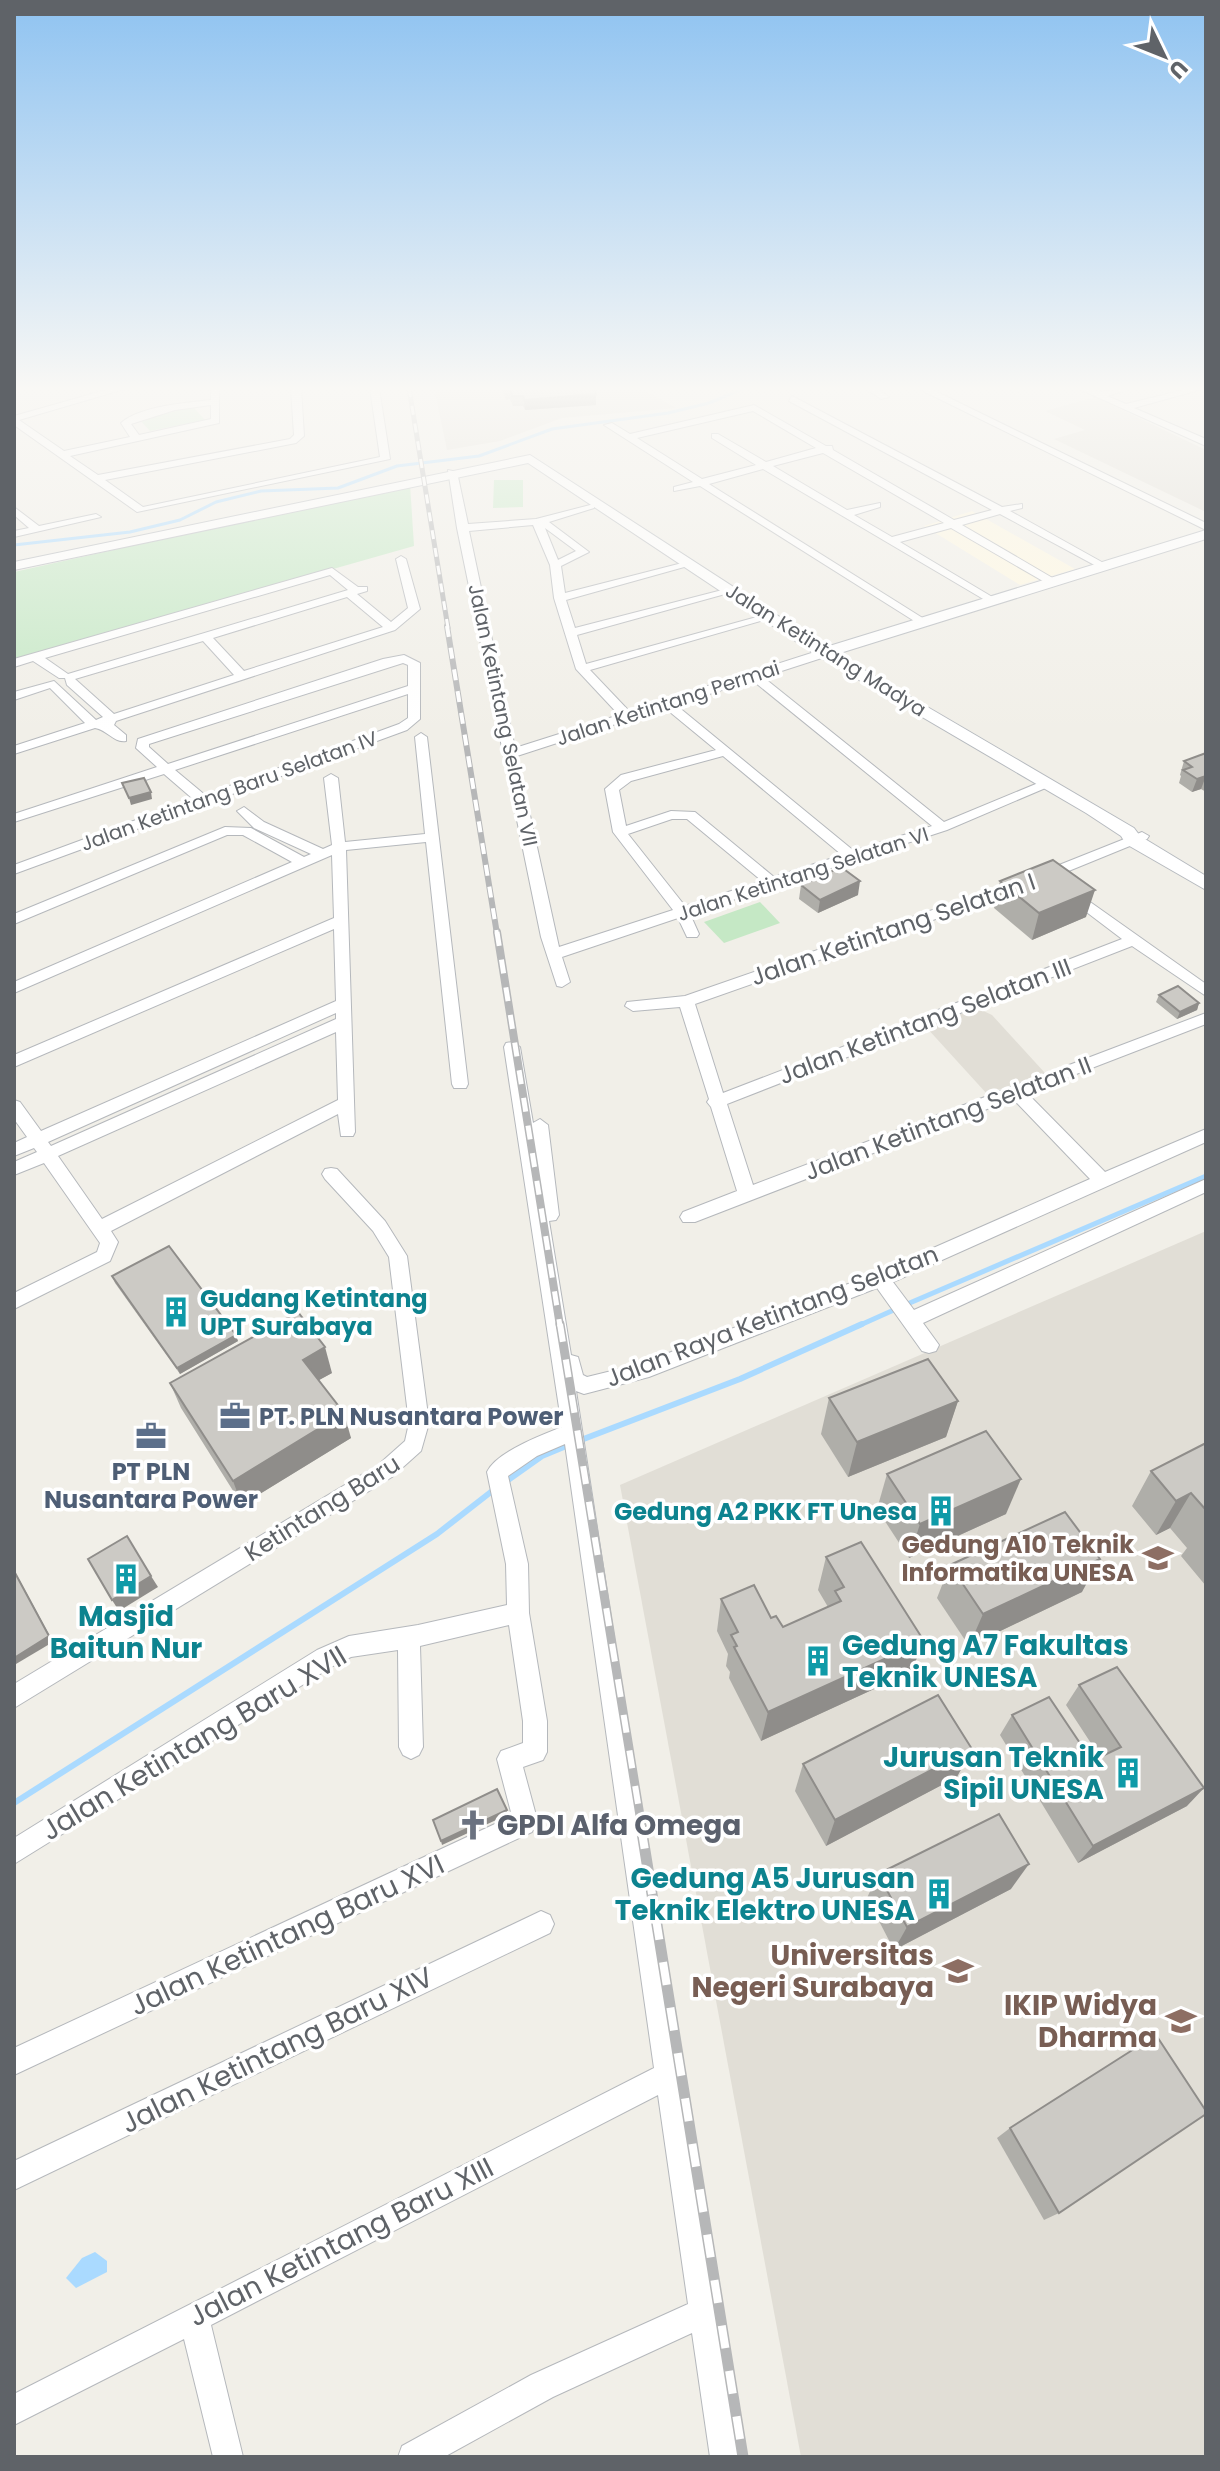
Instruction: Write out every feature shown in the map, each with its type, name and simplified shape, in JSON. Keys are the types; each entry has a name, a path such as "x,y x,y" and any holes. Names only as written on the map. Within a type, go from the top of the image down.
{"street":[{"path":"128,503 136,509 163,503"},
{"path":"14,566 306,503"},
{"name":"Jalan Ketintang Selatan VII","path":"458,503 562,982"},
{"name":"Jalan Ketintang Madya","path":"597,503 824,653 1205,874"},
{"path":"736,503 923,622"},
{"path":"827,503 990,600"},
{"path":"922,503 1057,580"},
{"path":"985,503 1104,566"},
{"path":"1158,503 1206,527"},
{"path":"845,514 876,505"},
{"path":"462,528 539,521 590,506"},
{"path":"891,541 1018,506"},
{"path":"14,510 37,529"},
{"path":"16,531 96,517"},
{"path":"539,521 555,565 560,598 582,669 626,715"},
{"path":"539,521 584,552 555,565"},
{"path":"824,653 1206,534"},
{"path":"14,750 392,624 414,609 401,559"},
{"path":"560,598 690,564"},
{"path":"18,662 332,571 392,624"},
{"path":"14,696 356,591"},
{"path":"571,633 730,591"},
{"path":"582,669 768,617"},
{"path":"205,636 239,673"},
{"name":"Jalan Ketintang Permai","path":"512,753 824,653"},
{"path":"35,657 122,738"},
{"path":"14,818 163,769 414,688 414,663 396,660 143,742 142,748 163,769 202,800"},
{"path":"18,662 60,681 101,720"},
{"path":"753,675 942,827"},
{"name":"Jalan Ketintang Baru Selatan IV","path":"14,870 409,724 414,719 414,688"},
{"path":"665,702 853,857"},
{"path":"14,742 101,720"},
{"path":"421,737 460,1084"},
{"path":"692,934 683,914 620,832 612,789 617,783 724,752"},
{"path":"331,778 332,853 340,921 344,1003 347,1132"},
{"name":"Jalan Ketintang Selatan VI","path":"554,954 942,827 1048,784"},
{"path":"244,811 259,825 332,853"},
{"path":"620,832 671,815 690,815 774,884"},
{"path":"14,919 225,831 246,831 304,863"},
{"name":"Jalan Ketintang Selatan I","path":"633,1006 686,1001 1044,876 1135,836"},
{"path":"14,988 332,853 432,843"},
{"path":"1044,876 1206,991"},
{"path":"14,1061 340,921"},
{"name":"Jalan Ketintang Selatan III","path":"715,1102 1135,939"},
{"path":"686,1001 715,1102 747,1195"},
{"path":"14,1169 43,1147 344,1003"},
{"name":"Jalan Ketintang Selatan II","path":"689,1217 1206,1018"},
{"path":"14,1150 43,1147 344,1022"},
{"path":"512,1047 574,1436 725,2457"},
{"path":"1016,1092 1103,1181"},
{"path":"100,1228 345,1103"},
{"path":"14,1106 109,1242 104,1256 14,1302"},
{"name":"Jalan Raya Ketintang Selatan","path":"540,1125 574,1379 580,1386 642,1371 885,1284 1206,1135"},
{"name":"Ketintang Baru","path":"14,1697 385,1471 414,1445 419,1423 398,1256 379,1226 331,1174"},
{"path":"907,1314 1206,1185"},
{"path":"885,1284 929,1345"},
{"name":"Jalan Ketintang Baru XVI","path":"14,2062 518,1828 525,1819 509,1759 535,1752 535,1721 518,1613 517,1564 498,1481 530,1450 574,1436"},
{"name":"Jalan Ketintang Baru XVII","path":"14,1852 325,1658 349,1647 518,1613"},
{"path":"409,1637 411,1747"},
{"name":"Jalan Ketintang Baru XIV","path":"14,2176 541,1924"},
{"name":"Jalan Ketintang Baru XIII","path":"14,2410 667,2076"},
{"path":"413,2457 542,2386 702,2313"},
{"path":"194,2317 228,2457"}],"shaded area":[{"path":"1188,503 1206,503 1206,512"},
{"path":"972,511 1075,569 1020,585 924,526"},
{"path":"977,1008 992,1015 1045,1073 987,1094 926,1027"},
{"name":"Universitas Negeri Surabaya","path":"1206,1231 1206,2457 801,2457 620,1485"}],"green space":[{"path":"323,503 411,503 414,546 14,660 14,572"},
{"path":"493,503 523,503 523,507 493,508"},
{"path":"760,902 780,923 724,943 704,922"}],"water":[{"path":"95,2252 107,2261 107,2272 76,2288 66,2278 82,2258"}],"building":[{"path":"1206,753 1206,776 1197,779 1183,770 1192,767 1184,761"},
{"path":"144,778 151,792 129,798 122,783"},
{"path":"1053,860 1095,890 1039,913 1000,881"},
{"path":"841,867 860,881 820,900 801,885"},
{"path":"1178,986 1199,1003 1180,1012 1159,995"},
{"name":"Gudang Ketintang UPT Surabaya","path":"169,1246 236,1335 177,1368 112,1276"},
{"path":"298,1312 325,1347 303,1360 344,1413 233,1481 170,1383"},
{"path":"928,1359 958,1401 857,1442 829,1398"},
{"path":"986,1431 1021,1479 920,1524 887,1474"},
{"path":"1206,1443 1206,1510 1191,1493 1176,1501 1151,1471"},
{"path":"1065,1512 1100,1559 983,1614 950,1565"},
{"name":"Masjid Baitun Nur","path":"127,1536 151,1576 112,1600 88,1559"},
{"path":"861,1542 924,1641 768,1712 734,1647 737,1646 731,1635 738,1632 721,1599 754,1585 771,1618 776,1616 783,1627 841,1601 835,1591 844,1587 826,1557"},
{"path":"14,1571 49,1636 14,1658"},
{"name":"Jurusan Teknik Sipil UNESA","path":"1117,1667 1204,1788 1093,1846 1012,1715 1049,1697 1092,1761 1121,1747 1079,1685"},
{"path":"938,1695 972,1749 835,1820 803,1764"},
{"path":"497,1789 507,1810 441,1841 433,1820"},
{"path":"999,1814 1029,1864 907,1927 878,1874"},
{"path":"1156,2035 1206,2114 1059,2213 1010,2128"}],"waterway":[{"path":"14,545 130,532 180,520 213,503"},
{"path":"905,1305 1206,1176"},
{"path":"858,1326 896,1309"},
{"path":"581,1440 740,1379 862,1324"},
{"path":"504,1483 542,1456 571,1444"},
{"path":"14,1803 437,1534 496,1488"}],"railway":[{"path":"428,503 448,628"},
{"path":"447,626 497,934"},
{"path":"497,932 560,1326"},
{"path":"560,1324 642,1828"},
{"path":"641,1826 743,2457"}],"place":[{"name":"Gudang Ketintang UPT Surabaya","path":"176,1312"},
{"name":"PT. PLN Nusantara Power","path":"235,1416"},
{"name":"PT PLN Nusantara Power","path":"151,1436"},
{"name":"Gedung A2 PKK FT Unesa","path":"941,1511"},
{"name":"Gedung A10 Teknik Informatika UNESA","path":"1158,1558"},
{"name":"Masjid Baitun Nur","path":"126,1579"},
{"name":"Gedung A7 Fakultas Teknik UNESA","path":"818,1661"},
{"name":"Jurusan Teknik Sipil UNESA","path":"1128,1773"},
{"name":"GPDI Alfa Omega","path":"473,1825"},
{"name":"Gedung A5 Jurusan Teknik Elektro UNESA","path":"939,1894"},
{"name":"Universitas Negeri Surabaya","path":"958,1971"},
{"name":"IKIP Widya Dharma","path":"1181,2021"}]}
